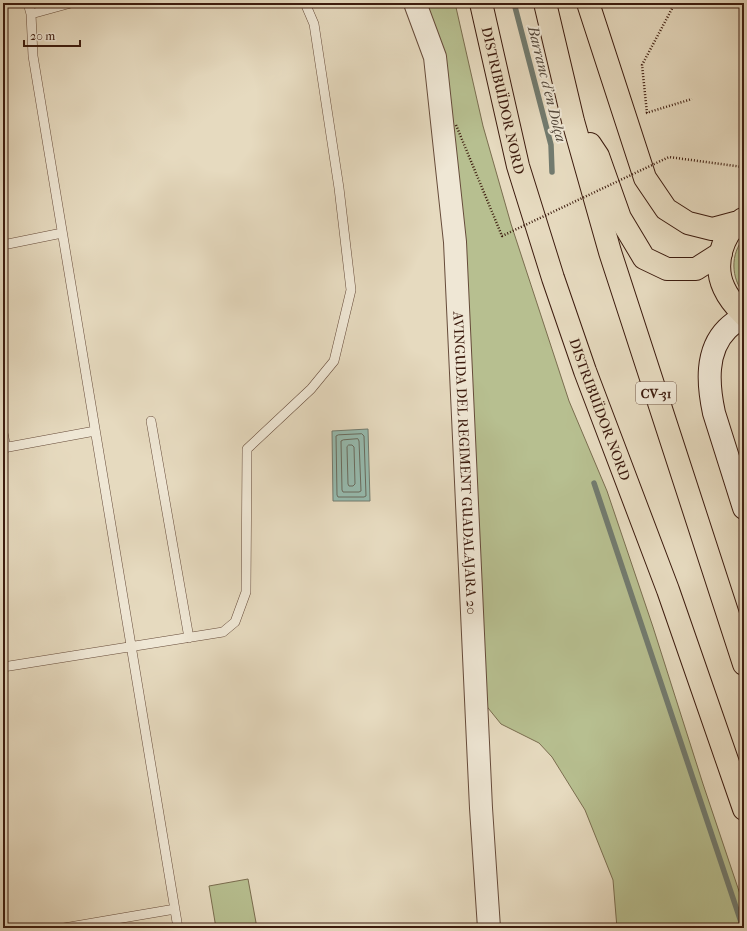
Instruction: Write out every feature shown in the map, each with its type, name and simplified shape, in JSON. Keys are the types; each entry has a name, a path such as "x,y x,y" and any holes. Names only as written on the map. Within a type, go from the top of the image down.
{"main road":[{"path":"469,3 472,14 491,52"},
{"name":"DISTRIBUÏDOR NORD","path":"480,3 518,166 553,278 585,370 668,590 744,809"},
{"name":"CV-31","path":"545,3 574,121 610,252 744,664"},
{"path":"588,3 645,178 666,209 688,223 712,229 741,220"},
{"path":"574,121 598,156 620,218 644,258 667,269 696,269 721,253"},
{"path":"741,220 727,236 721,253 719,270 723,287 731,302 744,315"}],"street":[{"name":"AVINGUDA DEL REGIMENT GUADALAJARA 20","path":"415,3 435,57 455,242 481,800 489,928"},
{"path":"744,315 726,329 718,341 712,354 709,381 714,413 744,508"}],"lane":[{"path":"28,3 31,14 33,56 178,928"},
{"path":"31,14 71,3"},
{"path":"3,667 131,648 223,632 235,622 246,592 247,449 311,389 334,360 351,290 339,188 314,24 305,3"},
{"path":"3,245 62,233"},
{"path":"151,421 189,638"},
{"path":"3,433 4,448 95,431"},
{"path":"64,928 174,909"}],"path":[{"path":"647,113 642,65 675,3"},
{"path":"626,120 692,99"},
{"path":"456,125 502,236 669,157 743,167"}],"green space":[{"path":"426,3 455,3 483,126 511,224 569,401 607,491 653,627 744,906 744,928 617,928 613,880 585,810 552,757 539,743 501,724 484,703"},
{"path":"744,238 744,294 737,281 734,259 739,244"},
{"path":"248,879 257,928 216,928 209,886"}],"water":[{"path":"368,429 370,501 333,501 332,431"}],"waterway":[{"name":"Barranc d'en Dolça","path":"514,3 551,145 552,172"},
{"path":"594,483 743,928"}]}
